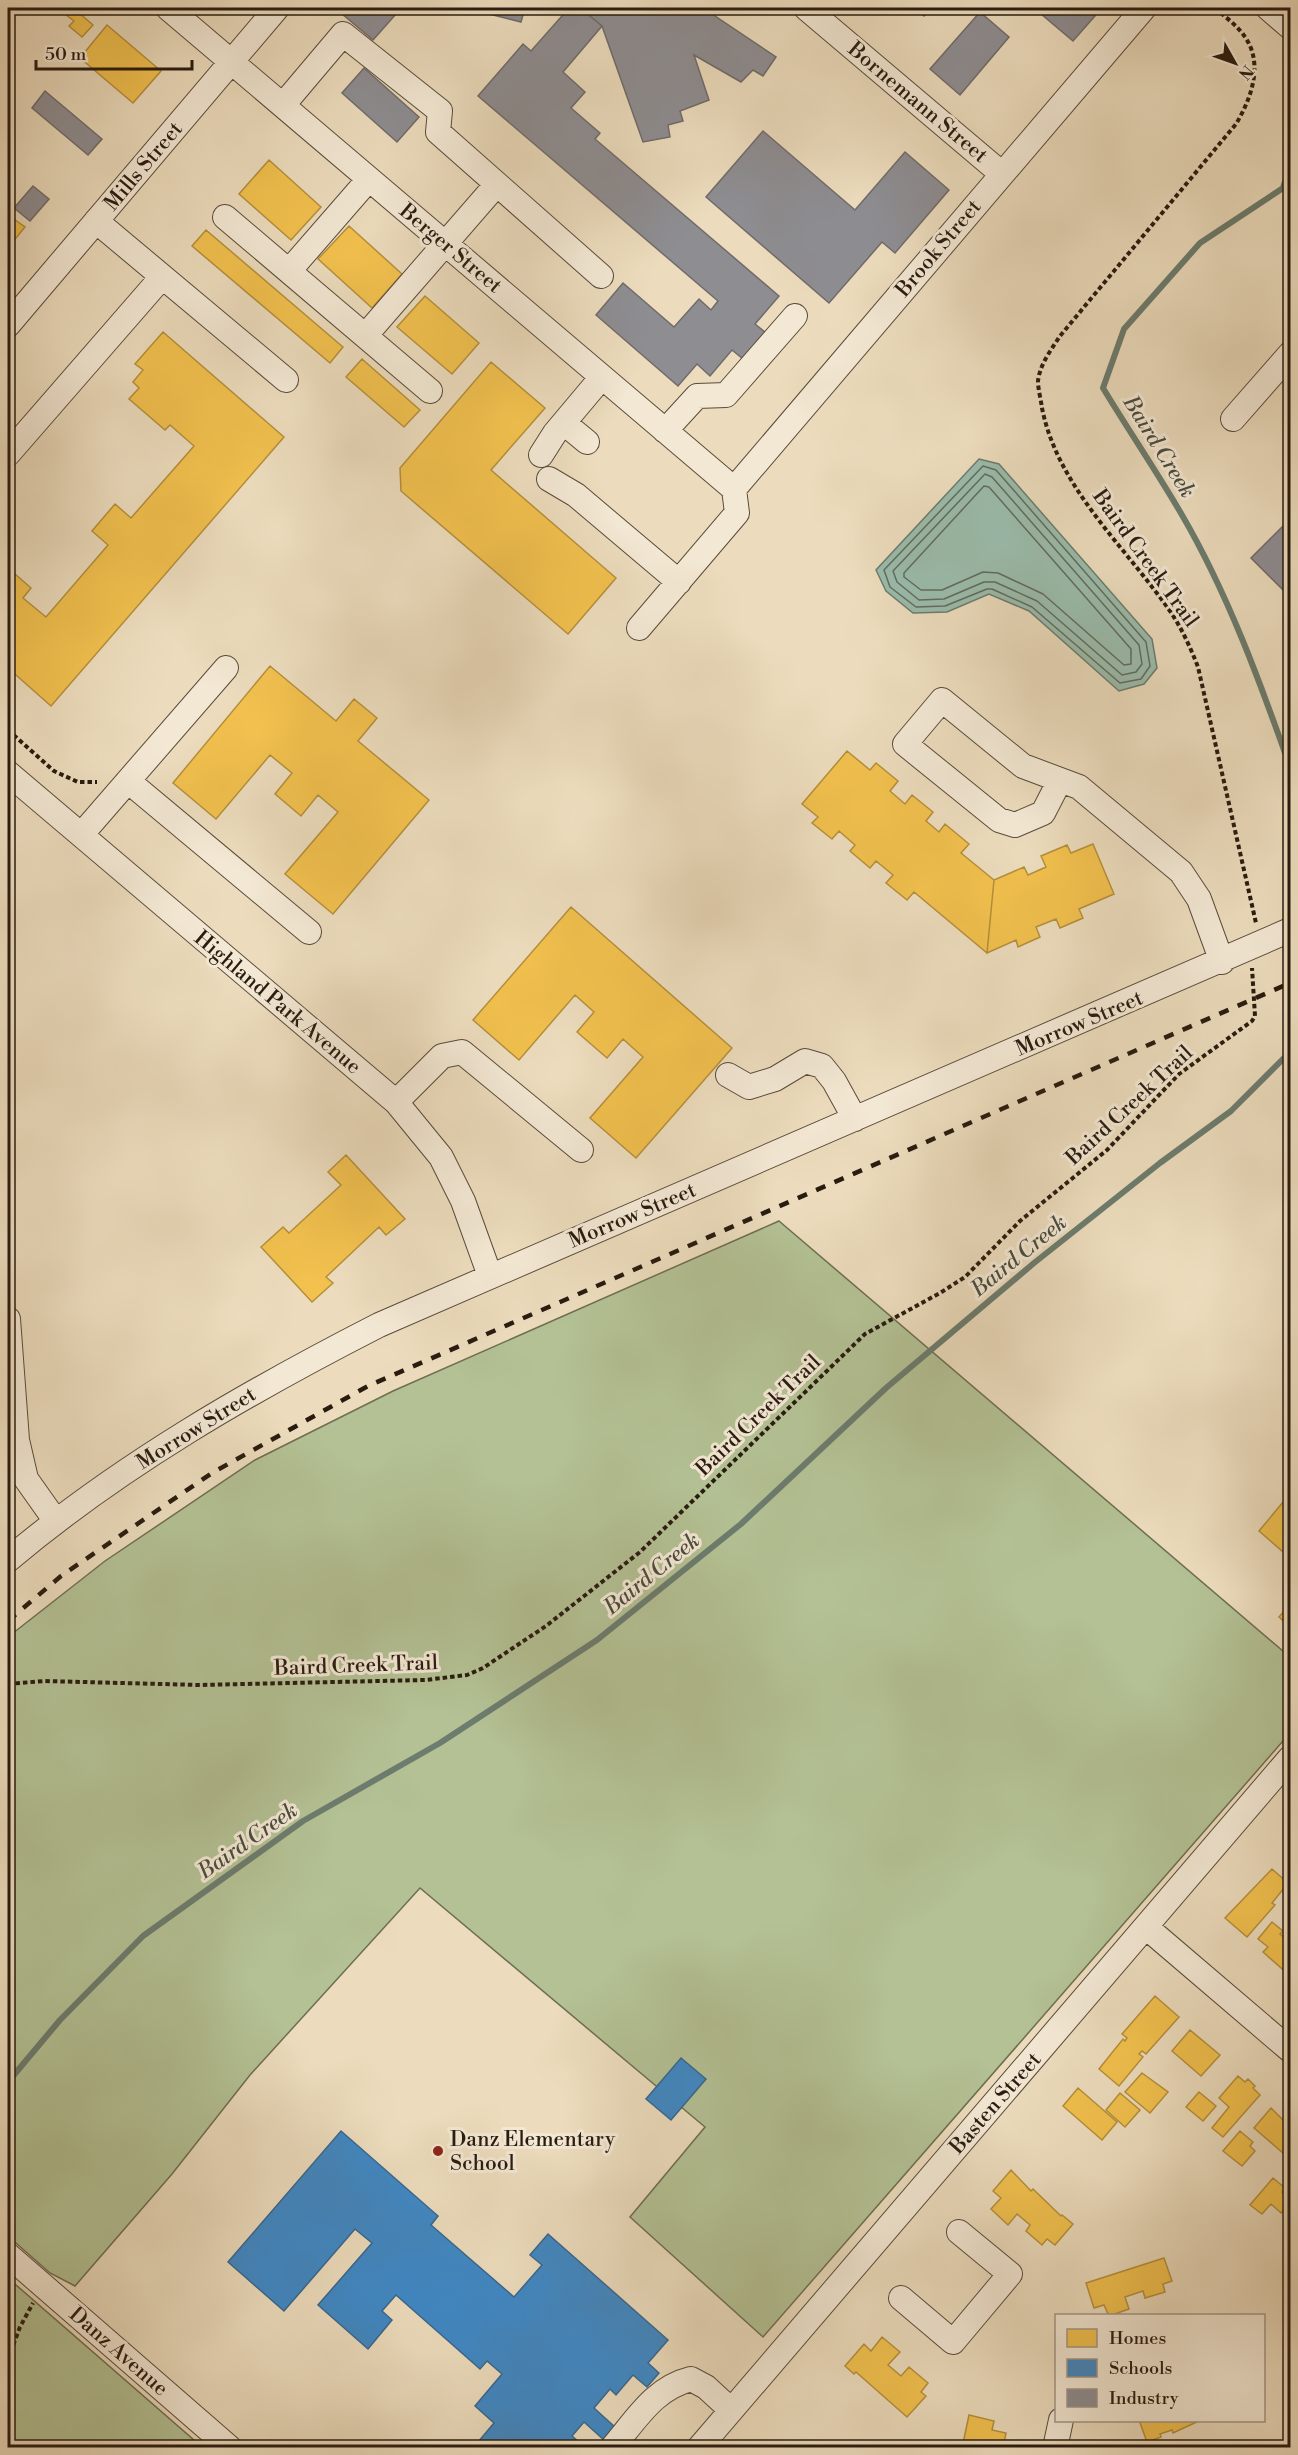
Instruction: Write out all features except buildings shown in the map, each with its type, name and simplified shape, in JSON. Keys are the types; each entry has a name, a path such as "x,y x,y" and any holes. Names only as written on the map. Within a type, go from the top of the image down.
{"street":[{"name":"Berger Street","path":"168,8 734,489"},
{"name":"Mills Street","path":"8,325 278,8"},
{"name":"Bornemann Street","path":"806,8 1002,174"},
{"name":"Brook Street","path":"734,489 1144,8"},
{"path":"283,105 343,34 440,111 438,132 602,276"},
{"path":"289,271 369,179"},
{"path":"365,336 497,184"},
{"path":"225,217 430,391"},
{"path":"96,221 286,380"},
{"path":"8,454 162,277"},
{"path":"665,431 697,396 726,395 795,316"},
{"path":"1233,419 1290,354"},
{"path":"541,456 564,423 602,377"},
{"path":"564,423 587,442"},
{"path":"549,478 576,495 679,582"},
{"path":"639,628 737,513 734,489"},
{"path":"81,835 226,668"},
{"path":"1060,780 1043,813 1015,825 999,820 905,744 942,700 1023,766 1079,787 1181,872 1199,899 1222,962"},
{"name":"Highland Park Avenue","path":"8,773 396,1102 441,1156 463,1200 490,1276"},
{"path":"123,787 309,932"},
{"name":"Morrow Street","path":"8,1560 55,1520 208,1418 292,1370 379,1325 1222,962 1290,930"},
{"path":"396,1102 442,1056 462,1052 581,1150"},
{"path":"728,1075 749,1087 775,1079 805,1061 822,1066 855,1119"},
{"path":"8,1319 17,1440 26,1479 55,1520"},
{"name":"Basten Street","path":"699,2448 1290,1758"},
{"path":"1146,1927 1290,2050"},
{"path":"901,2298 953,2342 1010,2274 959,2232"},
{"name":"Danz Avenue","path":"8,2255 230,2448"},
{"path":"612,2448 657,2394 674,2383 691,2379 706,2387 731,2410"},
{"path":"1056,2448 1061,2422"}],"path":[{"name":"Baird Creek Trail","path":"8,1684 44,1681 200,1685 424,1680 467,1675 483,1668 546,1626 640,1552 857,1341 878,1325 917,1306 965,1277 1020,1221 1107,1150 1179,1074 1252,1021 1255,1016 1252,968 1257,946 1256,917 1195,658 1172,614 1068,475 1047,428 1038,381 1049,353 1060,336 1236,124 1246,107 1253,85 1255,65 1252,49 1244,35 1215,8"},
{"path":"8,730 54,771 78,782 104,782 123,787"},
{"path":"8,2359 20,2327 33,2305 40,2283"}],"shaded area":[{"path":"779,1221 1290,1657 1290,1733 763,2337 630,2217 705,2127 420,1888 250,2075 172,2174 75,2286 50,2273 8,2236 8,1637 105,1561 255,1460 393,1391"},
{"path":"8,2278 202,2447 8,2447"}],"water":[{"path":"979,459 999,464 1152,639 1157,668 1144,684 1119,691 1029,611 989,594 947,612 913,613 886,591 876,570"}],"waterway":[{"name":"Baird Creek","path":"1290,166 1283,188 1200,243 1124,329 1103,388 1199,545 1255,671 1290,767"},
{"name":"Baird Creek","path":"8,2082 60,2020 143,1936 303,1821 440,1743 597,1640 741,1524 886,1388 1034,1263 1160,1163 1231,1111 1290,1052"}],"railway":[{"path":"8,1621 61,1576 212,1473 368,1386 1290,983"}],"place":[{"name":"Danz Elementary School","path":"438,2151"}]}
